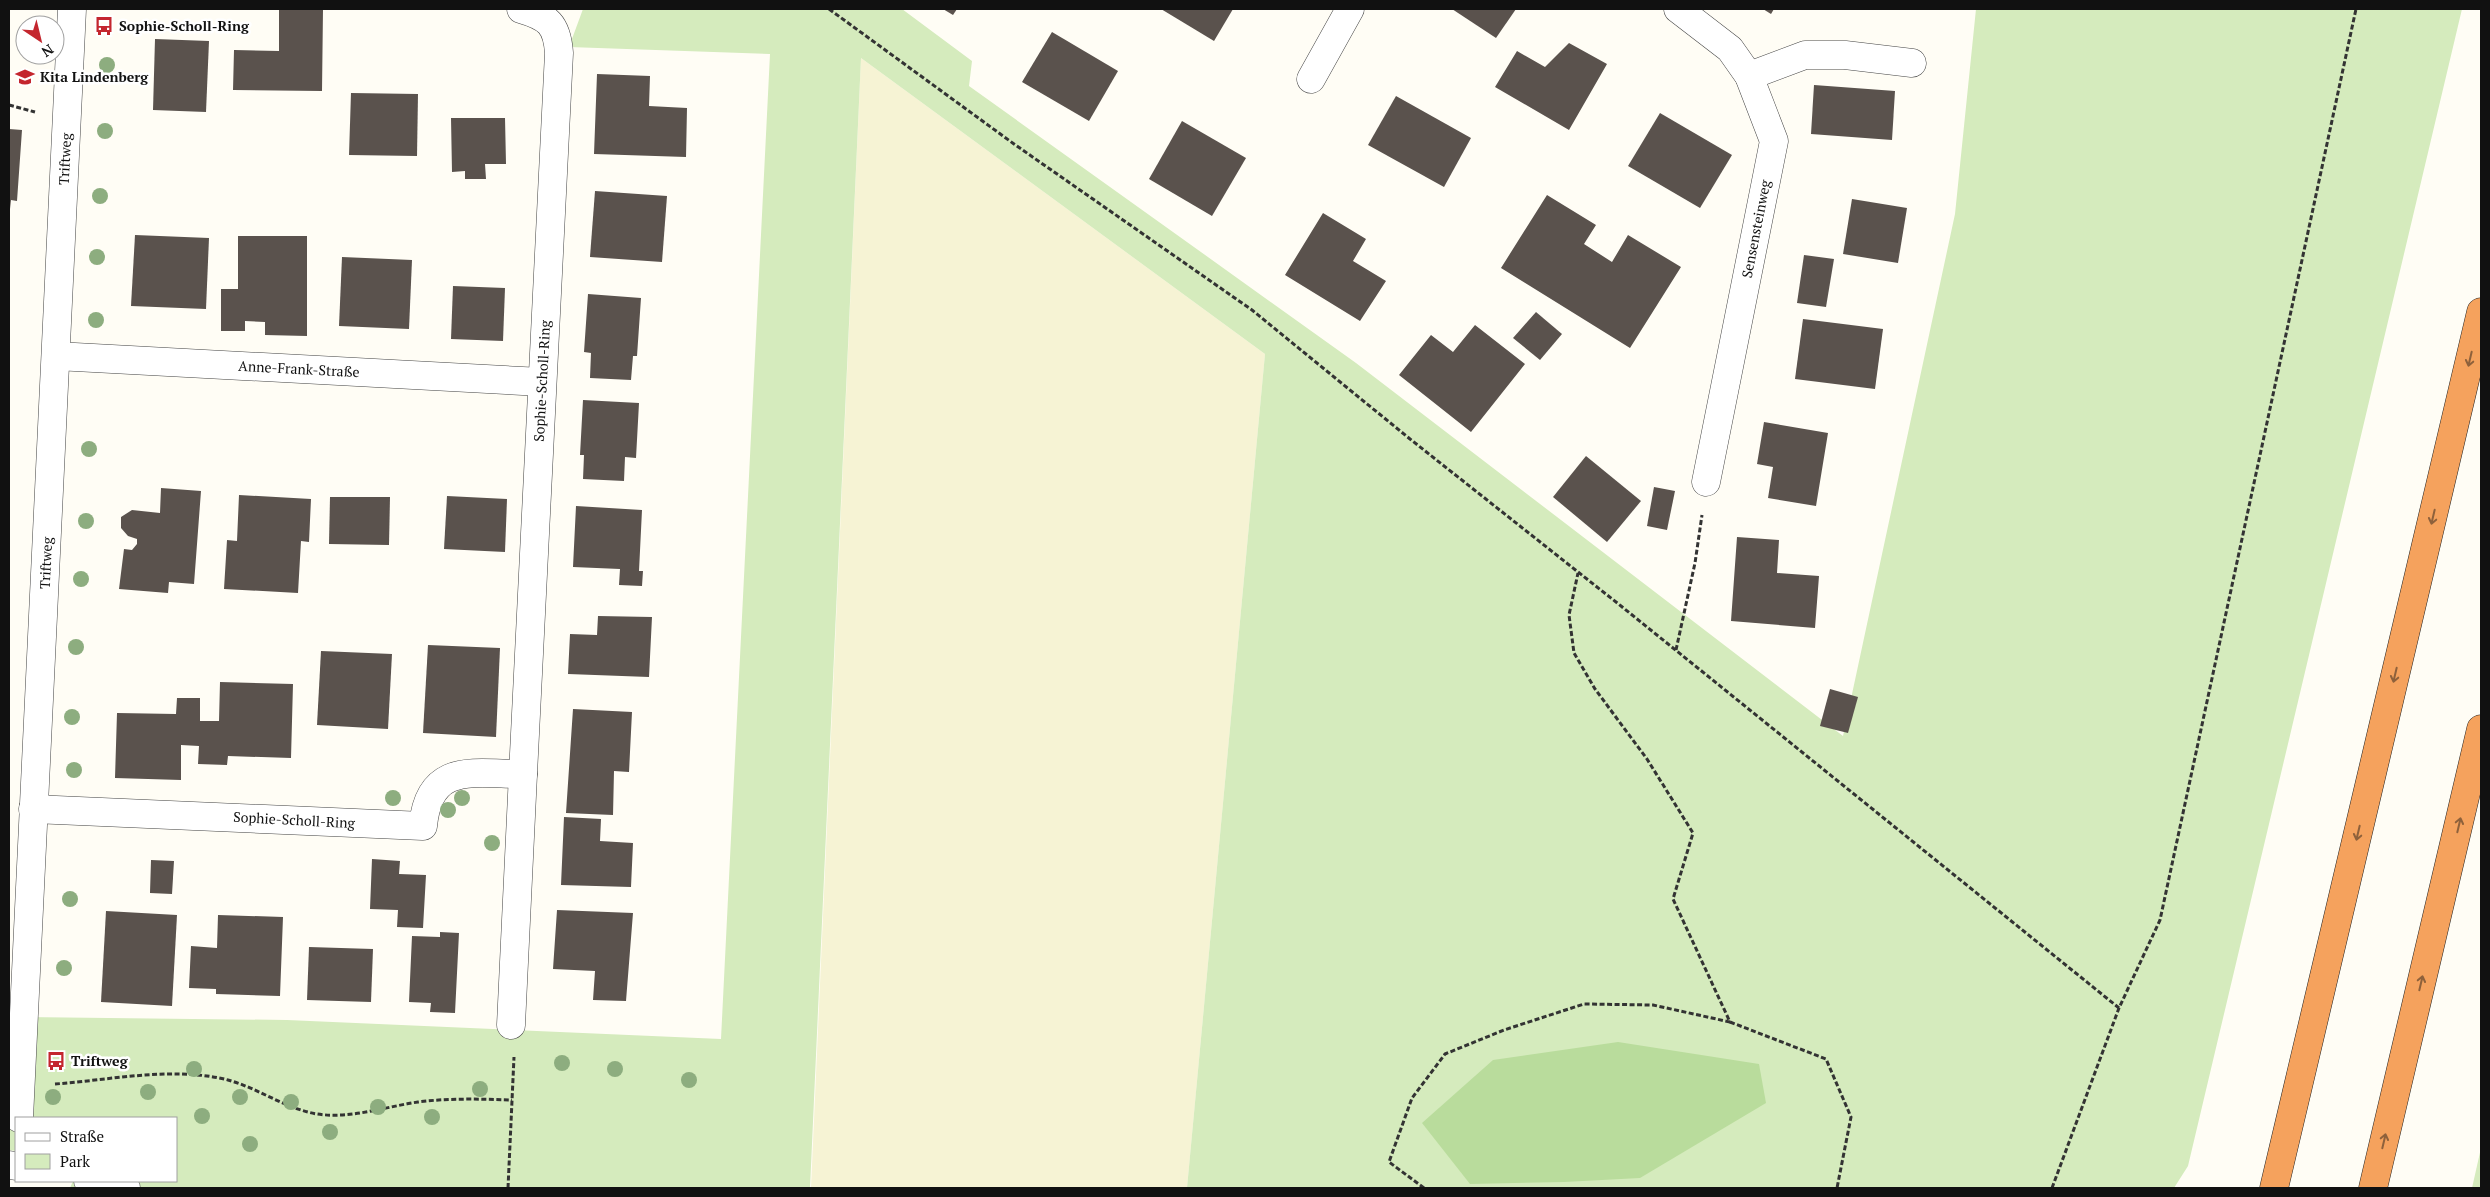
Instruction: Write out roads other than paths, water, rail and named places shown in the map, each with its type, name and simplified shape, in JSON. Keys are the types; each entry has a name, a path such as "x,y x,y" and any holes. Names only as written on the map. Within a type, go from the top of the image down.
{"highway":[{"path":"2274,1188 2481,312"},
{"path":"2373,1188 2481,729"}],"street":[{"name":"Triftweg","path":"19,1117 18,934 33,809 72,9"},
{"name":"Sophie-Scholl-Ring","path":"511,1025 559,53 558,37 550,23 538,14 521,9"},
{"path":"1311,79 1350,9"},
{"name":"Sensensteinweg","path":"1678,9 1730,49 1749,76 1774,141 1706,482"},
{"path":"1749,76 1805,55 1845,55 1912,63"},
{"name":"Anne-Frank-Straße","path":"56,356 542,382"},
{"name":"Sophie-Scholl-Ring","path":"33,809 423,826 428,798 434,789 454,775 523,774"},
{"path":"93,1182 126,1188"}],"place":[{"name":"Sophie-Scholl-Ring","path":"104,26"},
{"name":"Kita Lindenberg","path":"25,77"},
{"name":"Triftweg","path":"56,1061"}]}
